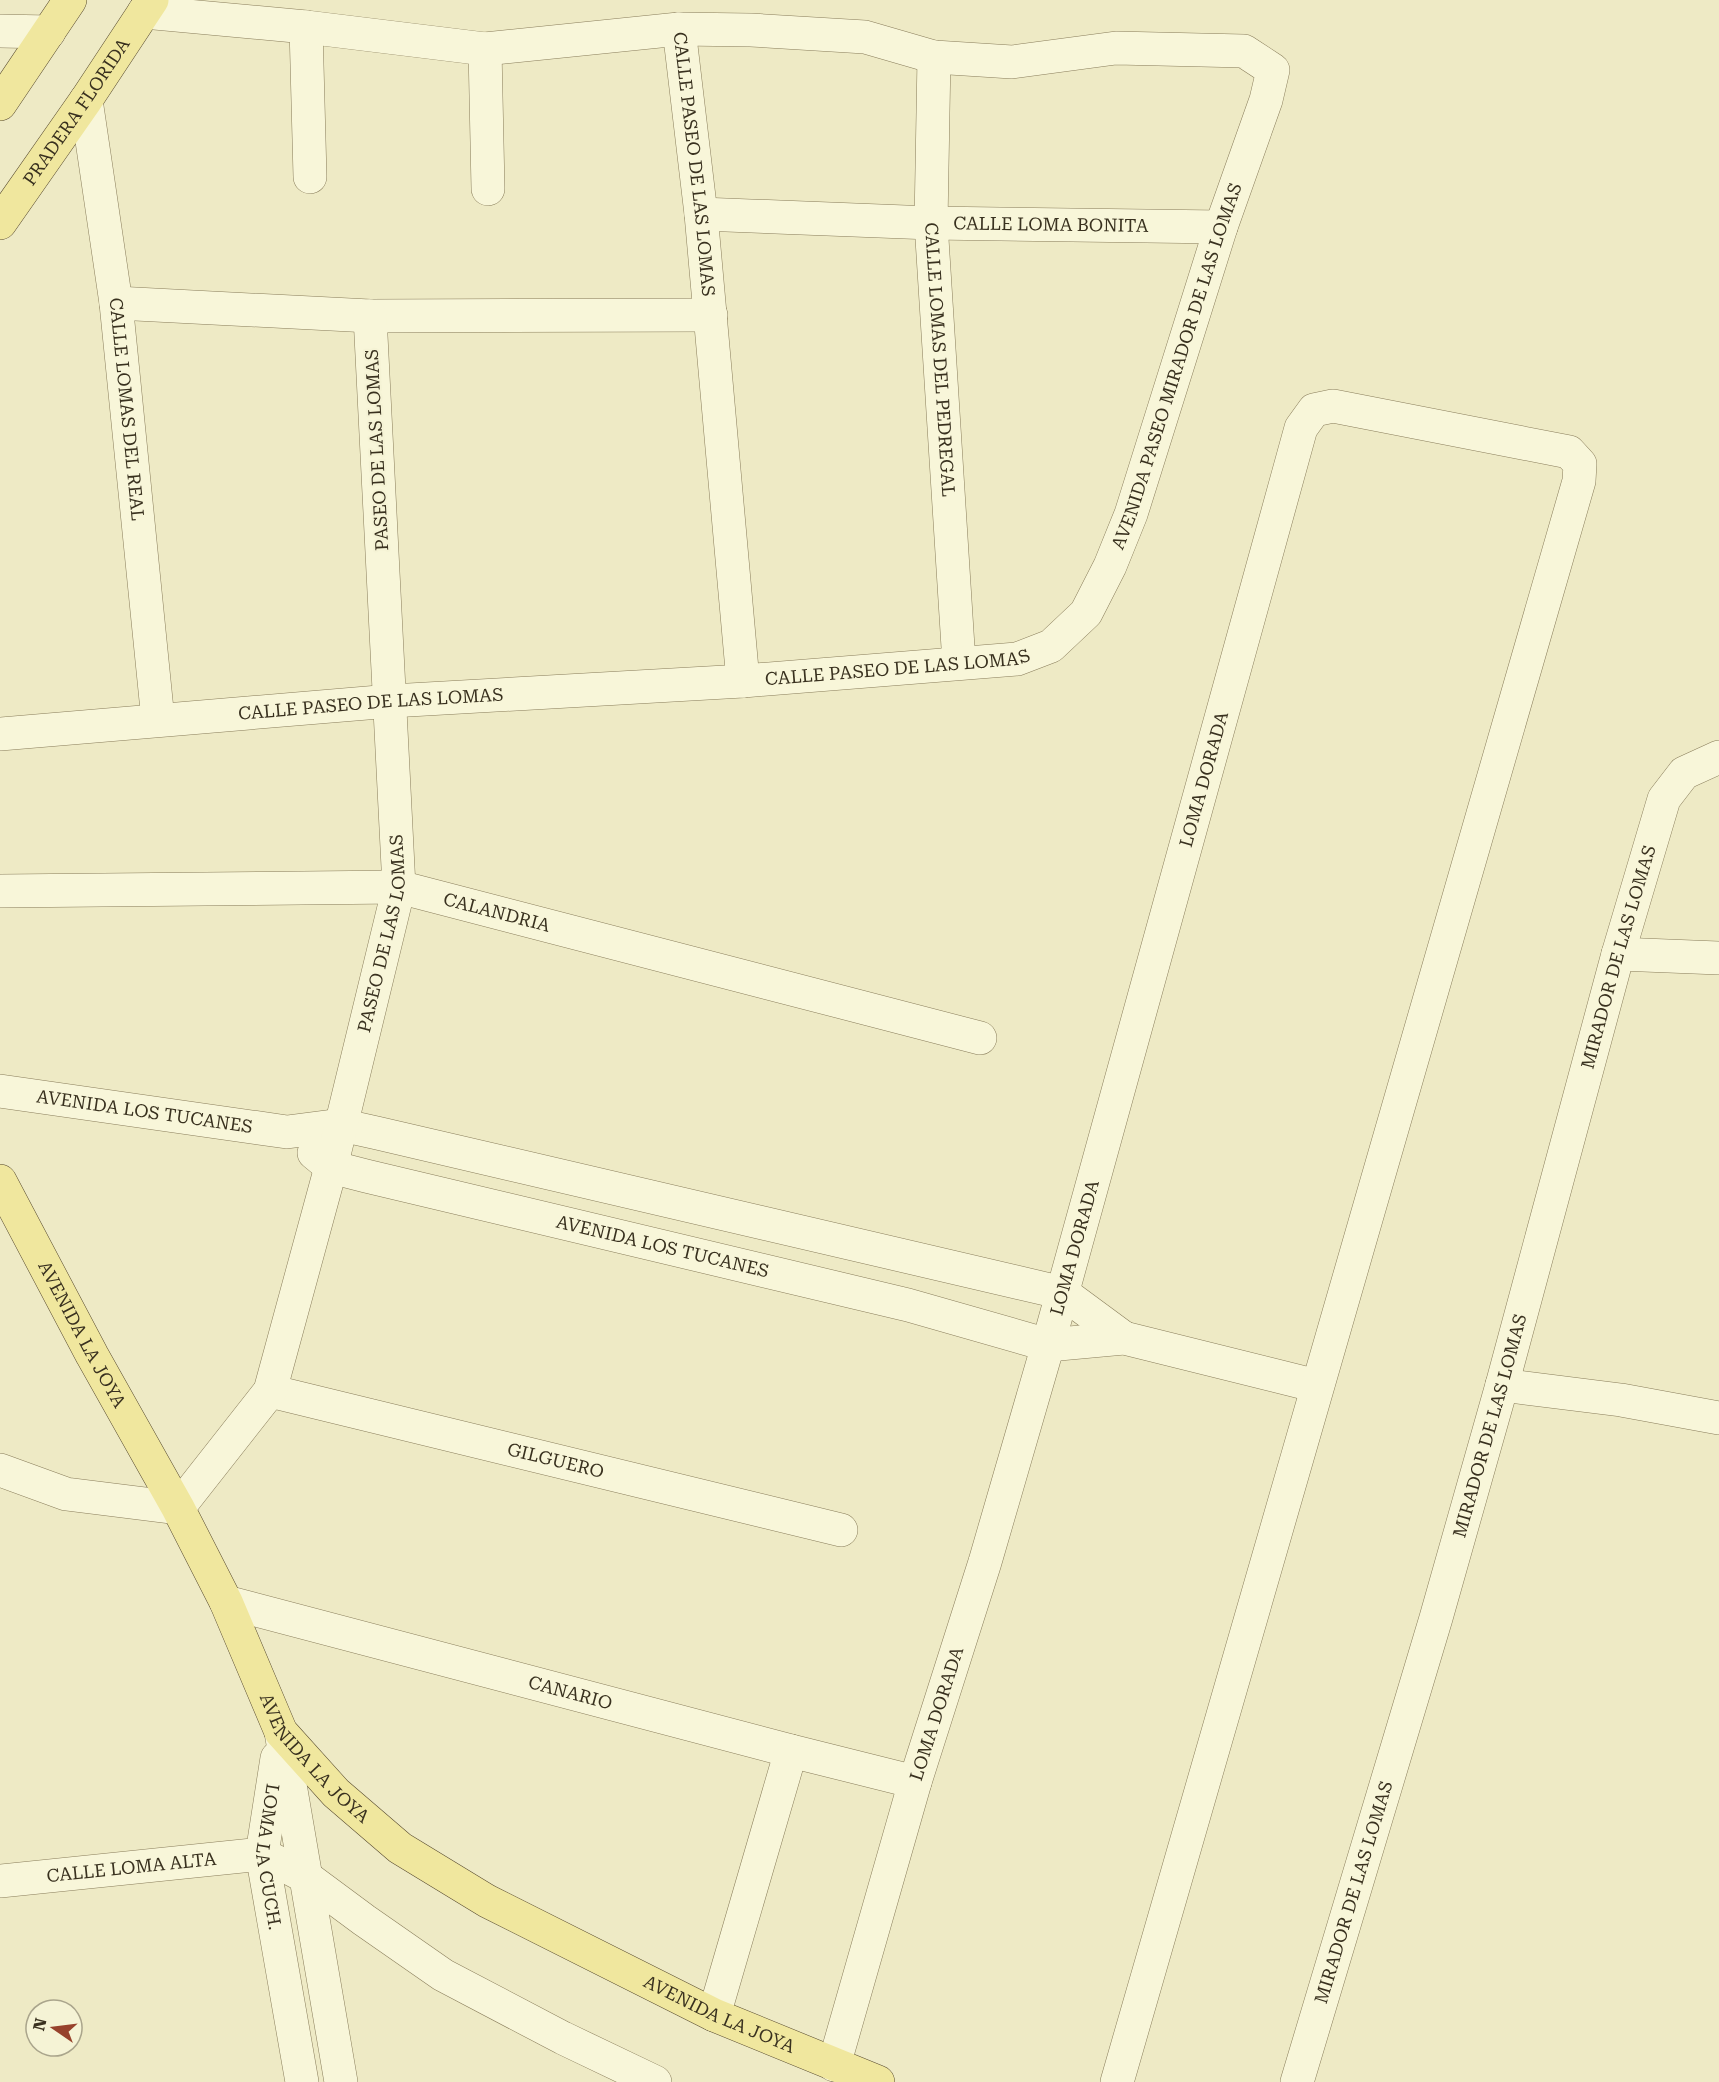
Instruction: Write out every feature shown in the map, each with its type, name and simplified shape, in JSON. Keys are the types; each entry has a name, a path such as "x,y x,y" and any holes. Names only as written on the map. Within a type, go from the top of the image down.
{"main road":[{"path":"0,104 70,0"},
{"name":"PRADERA FLORIDA","path":"0,223 148,6"},
{"name":"AVENIDA LA JOYA","path":"0,1181 92,1355 178,1508 226,1602 281,1732 336,1792 400,1848 487,1901 714,2015 878,2082"}],"street":[{"name":"CALLE PASEO DE LAS LOMAS","path":"148,6 485,49 679,29 711,315 743,681"},
{"path":"306,27 310,177"},
{"path":"679,29 751,30 865,37 934,57"},
{"path":"0,31 49,32"},
{"name":"AVENIDA PASEO MIRADOR DE LAS LOMAS","path":"934,57 1012,62 1116,48 1244,51 1273,70 1266,100 1221,227 1131,514 1110,566 1086,613 1051,646"},
{"path":"485,49 488,189"},
{"name":"CALLE LOMAS DEL PEDREGAL","path":"934,57 931,223 959,663"},
{"name":"CALLE LOMAS DEL REAL","path":"86,100 116,303 158,720"},
{"name":"CALLE LOMA BONITA","path":"701,214 931,223 1221,227"},
{"name":"CALLE PASEO DE LAS LOMAS","path":"116,303 370,316 711,315"},
{"name":"PASEO DE LAS LOMAS","path":"178,1508 270,1391 331,1167 399,887 370,316"},
{"name":"LOMA DORADA","path":"834,2065 915,1782 985,1562 1063,1293 1301,428 1314,410 1333,406 1569,452 1580,464 1579,481 1317,1386"},
{"name":"CALLE PASEO DE LAS LOMAS","path":"0,734 391,701 743,681 1017,659 1051,646"},
{"name":"MIRADOR DE LAS LOMAS","path":"1296,2082 1436,1618 1502,1385 1618,954 1664,799 1684,773 1719,757"},
{"name":"CALANDRIA","path":"0,891 399,887 980,1038"},
{"path":"1618,954 1719,958"},
{"name":"AVENIDA LOS TUCANES","path":"0,1090 287,1132 340,1125 913,1256 1063,1293"},
{"name":"AVENIDA LOS TUCANES","path":"287,1132 331,1167 908,1305 1048,1345"},
{"path":"1063,1293 1124,1338"},
{"path":"1048,1345 1124,1338 1317,1386 1118,2082"},
{"path":"1502,1385 1622,1400 1719,1419"},
{"name":"GILGUERO","path":"270,1391 841,1530"},
{"path":"0,1470 66,1494 178,1508"},
{"name":"CANARIO","path":"226,1602 915,1782"},
{"name":"LOMA LA CUCH.","path":"281,1732 262,1854 302,2082"},
{"name":"LOMA LA CUCH.","path":"281,1732 341,2082"},
{"path":"714,2015 791,1751"},
{"path":"262,1854 306,1877 443,1975 563,2038 655,2082"},
{"name":"CALLE LOMA ALTA","path":"0,1881 262,1854"}]}
